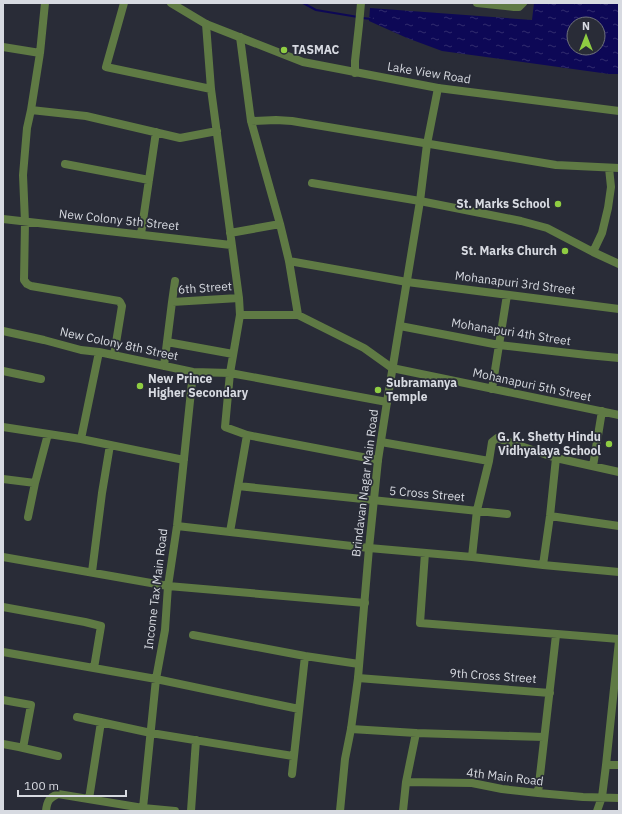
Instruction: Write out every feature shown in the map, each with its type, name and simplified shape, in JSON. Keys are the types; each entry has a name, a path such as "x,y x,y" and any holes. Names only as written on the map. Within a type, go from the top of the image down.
{"street":[{"path":"45,3 40,52 27,128 23,175 25,222 24,278 25,282 31,286 119,301 122,306 114,355"},
{"path":"124,3 106,67 211,89"},
{"name":"Lake View Road","path":"171,3 206,24 303,62 438,88 619,110"},
{"path":"355,73 361,3"},
{"path":"477,3 514,7 519,7 523,3"},
{"path":"206,24 211,89 240,315 230,373 225,427 247,435 378,460"},
{"path":"240,37 251,121 290,261 298,315"},
{"path":"3,47 40,52"},
{"name":"Brindavan Nagar Main Road","path":"340,811 345,759 358,678 378,460 420,201 427,144 438,88"},
{"path":"31,110 86,116 180,138 217,131"},
{"path":"251,121 292,121 556,165 619,168"},
{"path":"141,234 156,132"},
{"path":"65,164 149,180"},
{"path":"593,252 602,233 608,208 611,187 609,168"},
{"path":"312,183 420,201 521,221 547,228 619,264"},
{"name":"New Colony 5th Street","path":"3,219 231,245"},
{"path":"230,233 280,224"},
{"name":"Mohanapuri 3rd Street","path":"290,261 407,282 619,309"},
{"name":"6th Street","path":"164,366 175,281"},
{"path":"492,389 507,295"},
{"name":"6th Street","path":"172,302 239,298"},
{"path":"240,315 298,315 364,348 392,368"},
{"name":"Mohanapuri 4th Street","path":"400,326 499,345 619,358"},
{"name":"New Colony 8th Street","path":"3,331 81,350 99,352 193,372 230,373 387,402"},
{"path":"167,342 233,354"},
{"path":"81,439 99,352"},
{"name":"Mohanapuri 5th Street","path":"392,368 619,415"},
{"path":"3,371 41,379"},
{"name":"Income Tax Main Road","path":"143,808 156,679 164,630 168,586 177,526 193,372"},
{"path":"593,466 602,412"},
{"path":"3,426 81,439 184,460"},
{"path":"28,517 48,434"},
{"path":"230,532 247,435"},
{"path":"472,557 477,510 492,442 497,438 556,458 619,472"},
{"path":"381,442 489,460"},
{"path":"92,572 110,445"},
{"path":"543,565 556,458"},
{"path":"3,479 35,483"},
{"name":"5 Cross Street","path":"238,486 506,514"},
{"path":"550,516 619,526"},
{"path":"177,526 369,548 619,572"},
{"path":"425,553 420,623 619,640 616,711 602,797 597,811"},
{"path":"3,557 168,586 365,603"},
{"path":"3,607 101,626 94,668"},
{"path":"193,635 305,656 359,664"},
{"path":"538,793 556,635"},
{"path":"3,652 156,679 299,709"},
{"path":"292,774 305,656"},
{"name":"9th Cross Street","path":"358,678 550,693"},
{"path":"3,700 30,705 23,748"},
{"path":"77,717 151,733 293,756"},
{"path":"89,799 101,722"},
{"path":"351,729 416,733 544,737"},
{"path":"404,811 406,782 416,733"},
{"path":"192,811 196,740"},
{"path":"3,744 58,756"},
{"path":"606,765 619,765"},
{"name":"4th Main Road","path":"406,782 472,783 502,789 538,793 583,797 619,798"},
{"path":"46,811 47,802 53,796 58,794 143,808 175,811"}],"water":[{"path":"534,3 619,3 619,74 609,74 442,51 407,38 369,21 370,8 532,20"}],"waterway":[{"path":"303,3 316,10 358,17"},
{"path":"362,18 372,19"}],"place":[{"name":"TASMAC","path":"284,50"},
{"name":"St. Marks School","path":"558,204"},
{"name":"St. Marks Church","path":"565,251"},
{"name":"New Prince Higher Secondary","path":"140,386"},
{"name":"Subramanya Temple","path":"378,390"},
{"name":"G. K. Shetty Hindu Vidhyalaya School","path":"609,444"}]}
